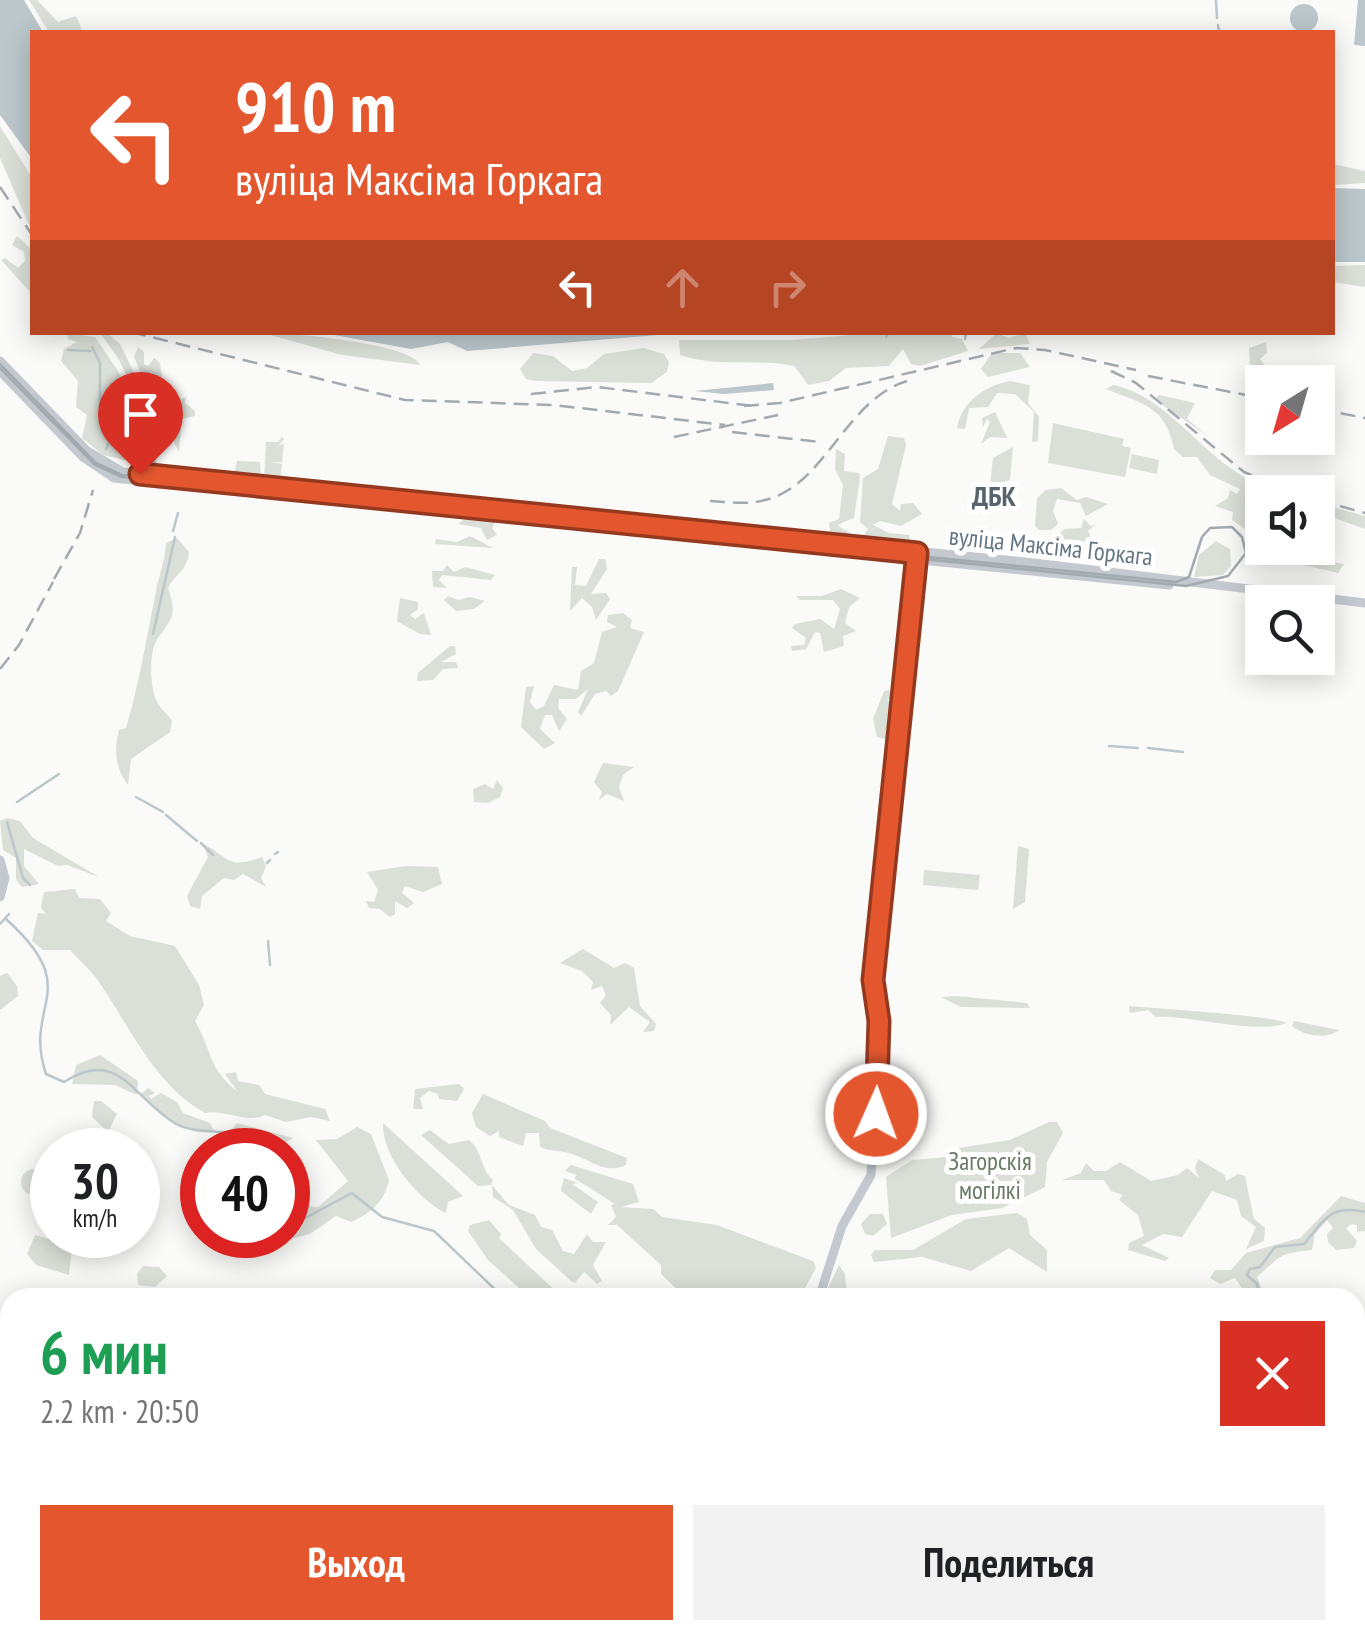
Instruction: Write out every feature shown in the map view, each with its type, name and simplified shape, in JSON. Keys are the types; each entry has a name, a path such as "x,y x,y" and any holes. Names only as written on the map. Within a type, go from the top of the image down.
{"main road":[{"name":"вуліца Максіма Горкага","path":"1,367 98,461 140,478 1365,603"},
{"path":"822,1288 842,1226 863,1194 872,1161 879,1037 873,980 917,556"},
{"path":"0,860 2,894"}],"green space":[{"path":"29,0 37,0 58,22 76,16 82,30 48,30"},
{"path":"0,126 30,175 30,227 0,158"},
{"path":"1335,164 1365,171 1365,183 1335,185"},
{"path":"17,236 30,248 30,292 1,260 5,258 18,268 25,261 24,252 12,245"},
{"path":"1365,265 1365,287 1335,282 1335,266"},
{"path":"67,335 95,337 118,371 147,430 133,462 103,455 82,438 87,415 76,407 78,381 61,361 64,349 77,342"},
{"path":"101,335 109,335 120,344 165,437 162,448 118,358"},
{"path":"270,335 374,345 396,351 420,365 342,355"},
{"path":"852,335 952,335 962,339 968,351 920,366 911,364 903,349 889,366 846,368 829,381 808,385 794,366 708,361 680,355 679,340 793,340"},
{"path":"995,335 1008,338 1026,335 1030,344 979,349"},
{"path":"1266,342 1267,353 1260,359 1265,365 1250,365 1249,348"},
{"path":"138,347 144,352 144,364 148,366 154,358 160,363 162,377 155,393 149,392 134,357"},
{"path":"644,348 664,354 669,362 667,372 651,383 536,381 526,379 520,369 533,353 553,356 572,371 587,368 604,354"},
{"path":"992,353 1020,353 1030,367 988,377 981,369"},
{"path":"1010,381 1030,385 1028,403 1039,417 1038,441 1032,442 1034,412 1015,394 997,393 988,407 969,408 965,429 957,428 969,403 992,387"},
{"path":"1113,385 1156,405 1245,476 1245,529 1232,520 1233,512 1215,506 1228,498 1230,490 1237,494 1240,489 1210,475 1197,457 1183,457 1174,449 1165,424 1151,409 1106,389"},
{"path":"173,395 176,402 186,397 185,403 195,411 195,416 182,419 179,452 167,429 179,430 178,416 170,415 164,422 158,403"},
{"path":"1159,395 1195,403 1187,419 1208,436 1155,400"},
{"path":"995,412 1007,438 990,437 981,444 990,422 987,419 983,427 982,418"},
{"path":"1053,423 1124,439 1122,446 1131,448 1125,477 1048,463"},
{"path":"888,436 904,438 906,445 892,504 900,511 901,504 913,503 922,514 901,526 880,521 873,525 889,533 909,535 910,542 861,539 868,529 860,522 863,478 878,469"},
{"path":"282,437 278,447 284,443 282,462 271,462 282,464 280,481 264,480 266,442 278,442"},
{"path":"1013,447 1010,480 990,486 993,458"},
{"path":"836,449 845,454 844,471 859,473 860,479 854,518 837,525 850,533 846,539 831,536 829,523 839,519 843,485 835,469"},
{"path":"1132,454 1159,460 1157,474 1129,468"},
{"path":"237,461 260,462 261,480 233,477"},
{"path":"1061,488 1077,500 1086,497 1108,504 1086,516 1080,503 1057,499 1053,511 1058,524 1051,530 1039,530 1035,526 1037,498 1046,490"},
{"path":"1335,508 1365,516 1365,529 1335,518"},
{"path":"466,518 496,521 492,528 497,535 487,540 481,528 458,524"},
{"path":"1084,519 1091,526 1096,524 1088,531 1093,542 1052,541 1064,529 1081,528"},
{"path":"470,536 493,548 435,544 436,539 457,542"},
{"path":"177,538 189,552 188,558 168,588 172,616 155,644 151,661 155,696 172,721 170,732 131,759 128,785 118,765 117,737 119,730 126,728 135,695 166,543"},
{"path":"1216,541 1230,549 1231,566 1223,575 1194,577 1199,555"},
{"path":"599,559 605,559 607,569 591,594 606,593 610,599 596,620 592,607 582,598 570,611 572,567 577,567 575,585 586,586"},
{"path":"1344,564 1338,573 1304,565"},
{"path":"447,565 454,572 465,567 495,575 491,580 442,575 439,580 447,588 433,587 432,571 443,571"},
{"path":"841,589 860,598 849,607 845,623 856,631 843,636 844,646 824,652 820,633 815,632 806,649 792,651 791,646 804,645 806,638 792,628 795,624 820,619 834,629 840,609 833,600 800,600 796,596 822,596"},
{"path":"448,596 485,601 474,609 456,611 444,600"},
{"path":"400,598 418,602 418,609 410,615 415,619 424,613 431,635 420,634 397,621"},
{"path":"623,613 632,620 630,628 644,632 618,691 611,696 606,691 595,694 581,716 578,712 588,689 576,699 559,699 558,708 567,719 559,731 552,715 545,715 540,729 555,743 544,749 521,727 526,687 534,686 530,702 536,710 544,706 554,685 578,690 581,671 594,663 602,632 617,627 607,622 608,615"},
{"path":"455,646 456,654 441,662 456,662 458,668 443,669 433,680 417,681 418,673"},
{"path":"884,691 897,694 887,700 897,707 891,741 877,737 873,719"},
{"path":"603,763 634,767 623,775 619,787 624,801 607,794 599,800 602,792 594,782"},
{"path":"497,780 503,788 500,797 488,803 474,802 473,789 485,784 493,789"},
{"path":"0,821 20,821 33,838 99,877 67,865 58,866 24,849 24,866 39,884 22,887 16,880 16,858 3,850"},
{"path":"203,844 230,861 262,857 266,866 261,878 266,887 243,874 234,880 224,878 202,896 200,909 190,906 187,896 208,857"},
{"path":"1018,846 1029,849 1025,902 1013,909"},
{"path":"406,866 438,867 442,884 423,892 405,886 402,893 414,903 407,908 395,901 395,914 390,917 380,909 369,908 366,901 374,902 378,890 367,872"},
{"path":"924,870 980,875 978,890 923,885"},
{"path":"75,889 79,898 100,899 111,913 106,921 130,936 175,946 199,985 204,1005 195,1021 215,1067 228,1083 237,1091 225,1074 236,1072 238,1081 259,1085 265,1094 325,1109 330,1121 311,1117 286,1122 265,1115 250,1118 205,1113 172,1088 98,980 70,950 43,950 32,941 38,913 46,914 41,908 44,892"},
{"path":"583,949 614,968 625,963 634,968 640,1006 656,1024 654,1031 643,1032 650,1022 629,1007 610,1025 611,1015 600,1003 606,995 602,986 591,990 593,982 582,971 560,963"},
{"path":"7,973 17,986 18,996 0,1010 0,976"},
{"path":"941,997 1027,1003 1030,1008 961,1007"},
{"path":"1129,1006 1286,1023 1258,1027 1156,1017 1148,1010 1130,1013"},
{"path":"1294,1021 1339,1030 1322,1036 1309,1034 1292,1026"},
{"path":"100,1055 138,1081 137,1095 115,1085 72,1084 76,1065"},
{"path":"459,1084 464,1089 457,1101 439,1099 438,1094 429,1091 420,1098 423,1109 413,1109 415,1089"},
{"path":"148,1088 155,1093 149,1096 151,1099 161,1093 177,1102 183,1113 210,1123 212,1128 184,1128 140,1095"},
{"path":"483,1094 545,1121 550,1128 627,1158 626,1165 605,1167 572,1154 544,1149 540,1147 539,1133 526,1133 523,1146 499,1137 499,1131 490,1136 476,1127 472,1113"},
{"path":"94,1101 101,1101 117,1114 110,1128 104,1128 92,1117"},
{"name":"Загорскія могілкі","path":"1057,1122 1063,1133 1047,1162 1045,1187 1002,1208 952,1215 891,1238 886,1177 912,1160 947,1157 958,1148 1010,1140"},
{"path":"383,1123 463,1196 448,1202 446,1213 424,1198 403,1175 388,1149"},
{"path":"357,1127 371,1134 389,1180 387,1188 370,1211 351,1222 336,1216 310,1234 310,1206 318,1207 348,1181 316,1140 337,1139"},
{"path":"430,1130 449,1144 469,1140 493,1180 491,1185 478,1186 421,1135"},
{"path":"1198,1159 1225,1175 1226,1181 1238,1174 1245,1176 1254,1219 1265,1228 1264,1241 1246,1249 1256,1227 1241,1216 1237,1200 1212,1191 1182,1237 1163,1234 1142,1245 1169,1258 1165,1261 1128,1250 1129,1243 1144,1236 1138,1215 1119,1200 1123,1195 1111,1191 1104,1180 1062,1180 1081,1173 1086,1163 1094,1171 1106,1171 1120,1162 1151,1181 1178,1175 1187,1168 1199,1178 1195,1168"},
{"path":"571,1165 633,1184 639,1202 621,1207 653,1209 662,1217 717,1225 813,1261 816,1268 805,1288 676,1288 661,1274 661,1265 617,1225 608,1225 616,1217 611,1205 615,1204 574,1178 577,1175 565,1171"},
{"path":"30,1170 30,1194 21,1182"},
{"path":"564,1178 578,1183 572,1184 598,1202 591,1214 561,1191"},
{"path":"492,1185 509,1205 535,1215 541,1227 552,1230 563,1251 574,1254 587,1234 593,1242 606,1242 593,1265 602,1281 597,1284 584,1272 575,1283 571,1281 536,1249 513,1210 493,1197"},
{"path":"1341,1196 1365,1203 1365,1231 1357,1232 1357,1225 1352,1224 1346,1228 1357,1241 1354,1248 1336,1250 1328,1242 1327,1234 1333,1228 1327,1220 1315,1234 1312,1250 1282,1256 1257,1277 1261,1288 1242,1288 1235,1278 1220,1284 1210,1278 1215,1270 1231,1270 1246,1253 1300,1238"},
{"path":"1017,1213 1027,1219 1030,1235 1047,1250 1047,1272 1009,1248 971,1271 922,1257 874,1262 871,1255 875,1250 913,1250 966,1219"},
{"path":"870,1214 883,1214 887,1224 873,1236 865,1234 861,1224"},
{"path":"489,1220 501,1234 499,1238 552,1288 519,1288 488,1260 468,1231 470,1225"},
{"path":"30,1258 71,1258 69,1275 36,1265"},
{"path":"839,1265 845,1274 846,1288 828,1288"},
{"path":"143,1266 159,1267 167,1276 155,1287 138,1285 137,1274"}],"shaded area":[{"path":"0,0 24,0 42,30 30,30 30,156 0,115"},
{"path":"1358,0 1365,0 1365,46 1354,45"},
{"path":"1299,5 1309,5 1317,13 1317,23 1311,30 1297,30 1291,23 1291,13"},
{"path":"1335,188 1365,189 1365,262 1335,262"},
{"path":"334,335 658,335 467,351 448,342 411,349"},
{"path":"773,383 774,390 724,394 695,391"}],"waterway":[{"path":"1216,0 1217,18"},
{"path":"1218,25 1219,30"},
{"path":"965,339 966,335"},
{"path":"92,347 100,363 100,407 105,411"},
{"path":"68,350 90,351"},
{"path":"106,449 118,419 113,415"},
{"path":"111,440 140,445"},
{"path":"120,443 136,452"},
{"path":"142,460 154,458 156,469"},
{"path":"173,531 178,513"},
{"path":"153,634 175,537"},
{"path":"1109,746 1138,748"},
{"path":"1148,748 1183,752"},
{"path":"17,802 59,774"},
{"path":"136,797 163,812"},
{"path":"166,815 197,841"},
{"path":"7,822 23,878 30,885"},
{"path":"201,843 213,855"},
{"path":"267,863 270,860"},
{"path":"0,924 9,914"},
{"path":"6,919 30,943 43,964 47,997 41,1050 46,1074 64,1082 83,1072 112,1073 161,1114 187,1128"},
{"path":"268,941 270,965"},
{"path":"310,1215 352,1193 382,1217 434,1231 494,1288"},
{"path":"1258,1288 1247,1275 1250,1269 1260,1267 1275,1247 1304,1244 1335,1213 1365,1212"}],"tram line":[{"path":"0,364 96,463 122,475 1176,582 1189,577 1202,537 1210,528 1232,527 1242,537 1246,553 1228,576 1186,586 122,477 94,464 0,368"}],"railway":[{"path":"0,187 30,232"},
{"path":"143,335 405,400 554,405 725,425"},
{"path":"744,406 780,403 1016,348 1045,350 1136,370"},
{"path":"1111,371 1136,383 1251,475"},
{"path":"1148,376 1245,395"},
{"path":"710,501 751,502 786,492 804,478 867,406 907,381"},
{"path":"531,394 597,387 754,406"},
{"path":"1335,412 1365,418"},
{"path":"674,437 778,415"},
{"path":"732,432 820,442"},
{"path":"54,579 80,533 93,490"},
{"path":"1335,505 1365,513"},
{"path":"0,669 19,645 53,582"}],"district":[{"name":"ДБК","path":"994,496"}],"route":[{"path":"140,474 917,553 888,867 873,980 879,1021 876,1114"}]}
